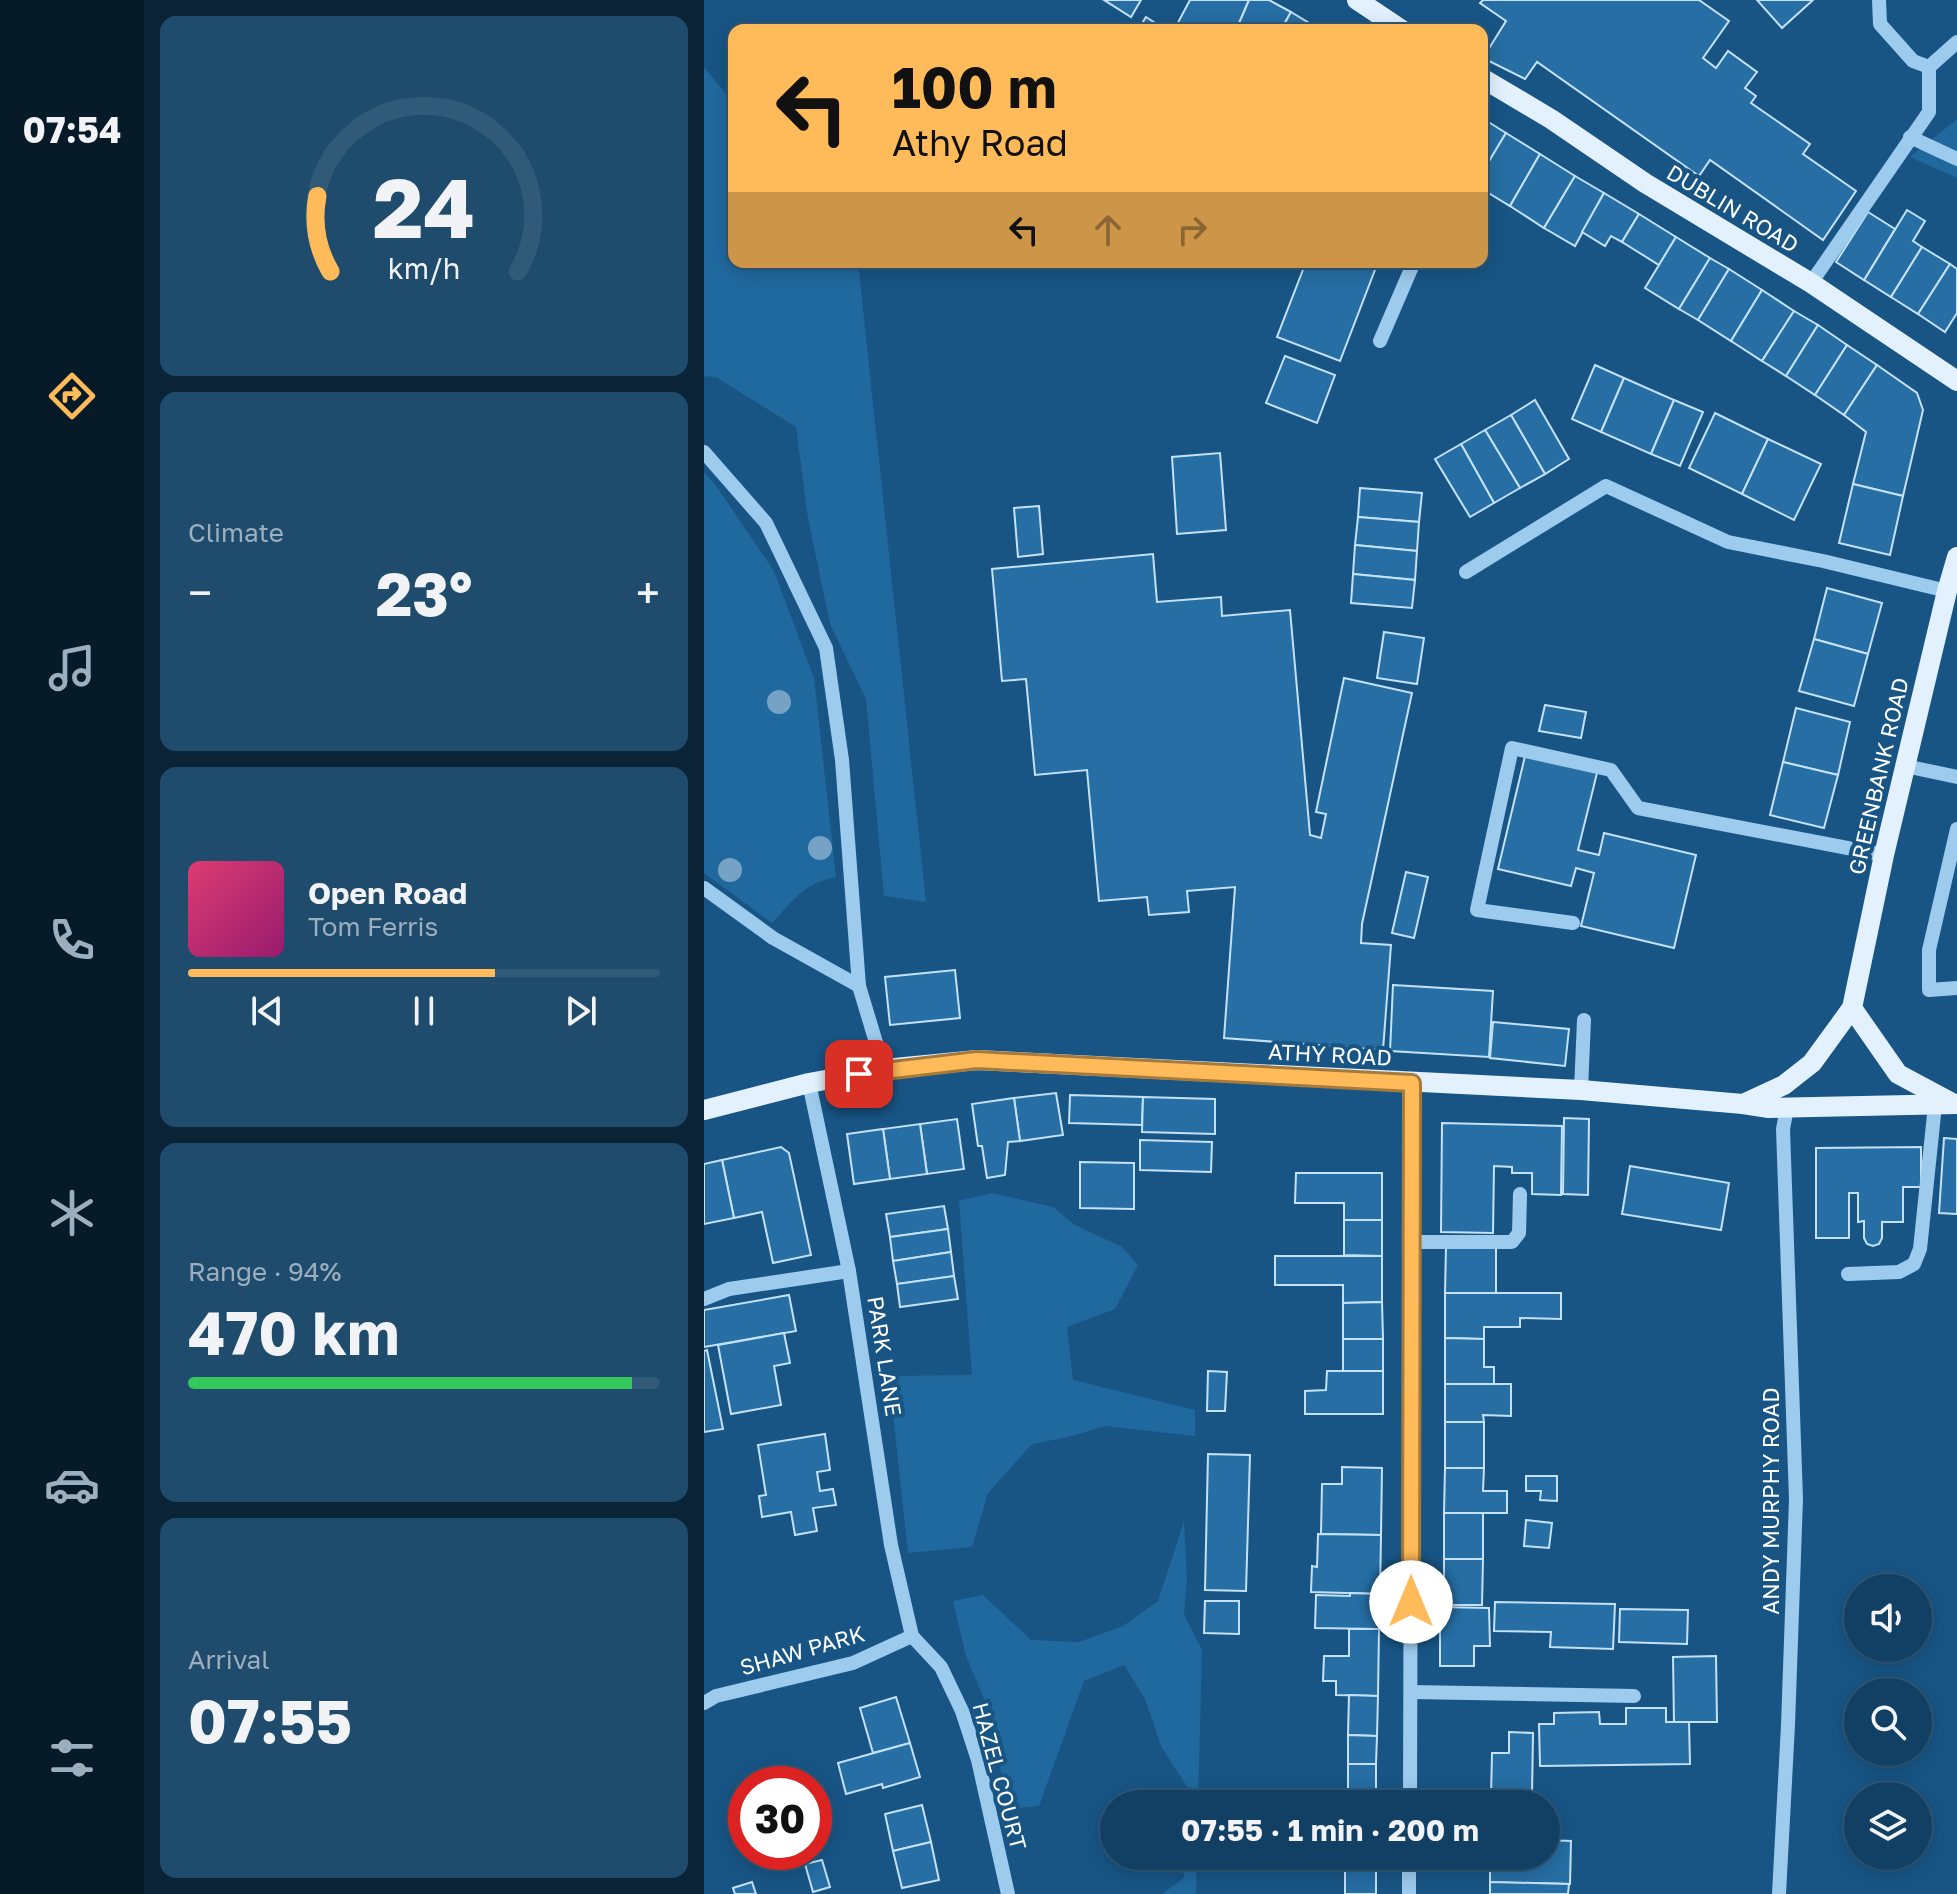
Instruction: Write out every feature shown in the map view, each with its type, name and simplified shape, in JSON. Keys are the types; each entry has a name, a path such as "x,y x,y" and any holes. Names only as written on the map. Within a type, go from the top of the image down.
{"main road":[{"path":"1357,0 1393,24"},
{"name":"DUBLIN ROAD","path":"1488,82 1551,119 1645,183 1811,283 1949,376"},
{"path":"1949,376 1957,394"},
{"name":"GREENBANK ROAD","path":"1743,1104 1784,1085 1812,1063 1852,1008 1884,855 1957,557"},
{"path":"1852,1008 1898,1074 1949,1105"},
{"name":"ATHY ROAD","path":"704,1110 809,1083 884,1069 977,1060 1581,1090 1769,1108 1949,1105"}],"street":[{"path":"1879,0 1880,24 1913,61 1929,67"},
{"path":"1811,283 1929,112 1929,67 1957,42"},
{"path":"1910,137 1957,159"},
{"path":"1380,341 1411,268"},
{"path":"704,452 766,523 826,648 842,760 859,986 884,1069"},
{"path":"1466,572 1606,486 1728,542 1947,591"},
{"path":"1573,923 1477,910 1512,748 1611,770 1638,808 1884,855"},
{"path":"1905,766 1957,777"},
{"path":"1957,829 1929,950 1929,990 1957,988"},
{"path":"704,888 773,938 859,986"},
{"path":"1581,1090 1584,1020"},
{"name":"PARK LANE","path":"809,1083 849,1271 891,1545 912,1636"},
{"path":"1410,1790 1412,1083"},
{"path":"1848,1274 1899,1272 1914,1264 1920,1249 1949,1105"},
{"name":"ANDY MURPHY ROAD","path":"1779,1894 1796,1499 1783,1129 1787,1108"},
{"path":"1412,1242 1512,1242 1519,1233 1520,1194"},
{"path":"704,1299 729,1289 849,1271"},
{"name":"SHAW PARK","path":"704,1703 716,1696 853,1663 912,1636"},
{"name":"HAZEL COURT","path":"912,1636 941,1667 962,1711 978,1760 1008,1894"},
{"path":"1411,1692 1634,1696"},
{"path":"1409,1870 1409,1894"}],"shaded area":[{"path":"704,67 728,97 728,268 859,268 926,902 884,896 866,699 830,624 808,518 796,427 716,377 704,376"},
{"path":"1956,120 1957,178 1910,157"},
{"path":"704,472 774,571 814,678 836,877 807,888 772,923 704,873"},
{"path":"992,1193 1053,1207 1075,1225 1122,1247 1138,1265 1115,1309 1067,1327 1073,1380 1195,1410 1195,1436 1105,1426 1032,1444 988,1493 972,1547 908,1553 889,1376 972,1375 959,1201"},
{"path":"1184,1522 1187,1578 1184,1615 1202,1650 1198,1790 1188,1790 1162,1748 1145,1699 1124,1665 1084,1681 1039,1806 1008,1809 989,1711 966,1656 953,1601 983,1595 1031,1640 1079,1642 1123,1626 1158,1601"},
{"path":"1184,1870 1197,1870 1196,1894 1162,1894 1184,1878"}],"building":[{"path":"1104,0 1141,0 1131,17"},
{"path":"1190,0 1249,0 1239,24 1177,24"},
{"path":"1249,0 1269,0 1291,12 1284,24 1239,24"},
{"path":"1483,0 1699,0 1729,21 1703,58 1716,68 1728,51 1757,72 1745,88 1756,96 1751,103 1810,144 1803,154 1856,191 1823,240 1710,160 1699,176 1537,62 1525,79 1488,60 1488,50 1506,21 1480,3"},
{"path":"1757,0 1813,0 1782,28"},
{"path":"1291,12 1311,24 1284,24"},
{"path":"1146,17 1157,24 1142,24"},
{"path":"1488,122 1506,133 1488,163"},
{"path":"1506,133 1540,154 1510,206 1488,193 1488,163"},
{"path":"1540,154 1575,176 1544,228 1510,206"},
{"path":"1575,176 1604,193 1575,246 1544,228"},
{"path":"1604,193 1639,214 1622,242 1611,236 1605,246 1582,232"},
{"path":"1907,210 1925,221 1913,241 1922,247 1891,297 1864,280"},
{"path":"1868,212 1895,229 1864,280 1836,262"},
{"path":"1639,214 1676,237 1659,265 1622,242"},
{"path":"1676,237 1710,258 1679,309 1645,288"},
{"path":"1922,247 1950,264 1918,314 1891,297"},
{"path":"1710,258 1729,269 1698,320 1679,309"},
{"path":"1950,264 1957,269 1957,313 1945,332 1918,314"},
{"path":"1304,268 1376,268 1340,361 1277,337"},
{"path":"1729,269 1762,290 1731,341 1698,320"},
{"path":"1762,290 1794,311 1762,361 1731,341"},
{"path":"1794,311 1818,325 1786,376 1762,361"},
{"path":"1818,325 1847,345 1815,395 1786,376"},
{"path":"1847,345 1877,365 1844,415 1815,395"},
{"path":"1285,356 1335,375 1317,423 1266,403"},
{"path":"1595,365 1624,378 1601,432 1572,419"},
{"path":"1877,365 1917,393 1923,410 1903,496 1853,484 1866,432 1844,415"},
{"path":"1624,378 1674,400 1651,454 1601,432"},
{"path":"1535,400 1569,459 1545,474 1511,415"},
{"path":"1674,400 1703,412 1680,466 1651,454"},
{"path":"1715,413 1768,439 1742,494 1689,468"},
{"path":"1511,415 1545,474 1520,488 1485,430"},
{"path":"1485,430 1520,488 1494,503 1461,444"},
{"path":"1768,439 1821,464 1794,520 1742,494"},
{"path":"1461,444 1494,503 1470,517 1435,459"},
{"path":"1220,453 1226,530 1177,534 1172,457"},
{"path":"1853,484 1903,496 1890,555 1839,543"},
{"path":"1360,488 1422,493 1419,522 1358,517"},
{"path":"1039,506 1043,554 1018,557 1014,508"},
{"path":"1358,517 1419,522 1417,551 1355,545"},
{"path":"1355,545 1417,551 1415,580 1353,574"},
{"path":"1153,554 1157,602 1221,597 1222,616 1290,610 1310,835 1321,838 1326,814 1316,812 1344,678 1412,693 1362,924 1361,943 1391,945 1383,1050 1224,1038 1235,887 1187,891 1189,912 1149,915 1147,897 1099,901 1087,770 1035,775 1026,679 1002,681 992,569"},
{"path":"1353,574 1415,580 1412,608 1351,603"},
{"path":"1827,588 1882,603 1868,654 1814,639"},
{"path":"1384,632 1424,638 1417,684 1377,678"},
{"path":"1814,639 1868,654 1854,706 1799,691"},
{"path":"1545,705 1586,712 1581,738 1539,731"},
{"path":"1796,708 1850,722 1838,775 1783,762"},
{"path":"1526,752 1598,769 1578,850 1599,855 1604,833 1696,855 1674,948 1581,926 1594,873 1576,868 1571,886 1498,869"},
{"path":"1783,762 1838,775 1824,828 1770,815"},
{"path":"1406,872 1428,877 1414,938 1392,933"},
{"path":"955,970 960,1018 890,1025 885,977"},
{"path":"1393,985 1493,991 1489,1057 1390,1051"},
{"path":"1493,1022 1569,1029 1565,1066 1490,1058"},
{"path":"1056,1093 1063,1135 1020,1141 1014,1098"},
{"path":"1070,1095 1143,1097 1142,1125 1069,1123"},
{"path":"1143,1097 1215,1099 1215,1134 1142,1132"},
{"path":"1014,1098 1020,1141 1008,1142 1005,1175 987,1178 982,1146 978,1146 972,1104"},
{"path":"1564,1118 1589,1119 1588,1195 1563,1194"},
{"path":"957,1119 964,1169 927,1174 920,1124"},
{"path":"1442,1123 1562,1126 1561,1195 1532,1194 1532,1173 1512,1173 1512,1167 1494,1166 1493,1233 1441,1232"},
{"path":"920,1124 927,1174 890,1179 883,1129"},
{"path":"883,1129 890,1179 854,1184 847,1134"},
{"path":"1944,1138 1957,1139 1957,1214 1939,1213"},
{"path":"1140,1140 1212,1142 1211,1172 1140,1170"},
{"path":"781,1147 789,1153 811,1255 773,1263 762,1212 734,1218 722,1160"},
{"path":"1921,1147 1921,1187 1903,1187 1903,1222 1882,1222 1879,1244 1867,1244 1864,1238 1864,1221 1858,1222 1858,1193 1849,1193 1849,1238 1816,1238 1816,1148"},
{"path":"722,1160 734,1218 704,1224 704,1164"},
{"path":"1080,1162 1134,1163 1134,1209 1080,1208"},
{"path":"1630,1166 1729,1183 1721,1230 1622,1214"},
{"path":"1296,1173 1382,1173 1382,1220 1344,1220 1344,1203 1295,1203"},
{"path":"944,1206 948,1229 890,1237 886,1214"},
{"path":"1344,1220 1382,1220 1382,1256 1344,1255"},
{"path":"948,1229 951,1252 893,1261 890,1237"},
{"path":"1446,1247 1496,1248 1496,1293 1445,1293"},
{"path":"951,1252 954,1276 897,1284 893,1261"},
{"path":"1275,1256 1382,1256 1382,1302 1343,1303 1343,1285 1275,1285"},
{"path":"954,1276 958,1299 900,1307 897,1284"},
{"path":"1445,1293 1561,1293 1561,1319 1520,1318 1520,1327 1484,1327 1484,1339 1445,1338"},
{"path":"789,1295 796,1331 704,1347 704,1310"},
{"path":"1382,1302 1383,1339 1343,1339 1343,1303"},
{"path":"784,1333 790,1363 774,1366 781,1405 731,1414 718,1345"},
{"path":"1445,1338 1484,1339 1484,1367 1494,1367 1494,1384 1445,1384"},
{"path":"1343,1339 1383,1339 1383,1371 1343,1371"},
{"path":"707,1350 723,1429 704,1432 704,1351"},
{"path":"1208,1371 1227,1372 1225,1411 1207,1411"},
{"path":"1327,1371 1383,1371 1383,1414 1305,1414 1305,1391 1326,1390"},
{"path":"1445,1384 1511,1384 1511,1416 1483,1415 1484,1422 1445,1422"},
{"path":"1445,1422 1484,1422 1484,1468 1445,1468"},
{"path":"825,1434 830,1470 817,1472 820,1491 833,1489 836,1505 813,1508 817,1531 795,1535 791,1512 762,1517 759,1496 766,1495 758,1445"},
{"path":"1208,1454 1250,1455 1246,1591 1205,1590"},
{"path":"1342,1467 1382,1468 1381,1535 1321,1534 1322,1484 1342,1484"},
{"path":"1445,1468 1484,1468 1483,1491 1507,1491 1507,1513 1444,1513"},
{"path":"1526,1476 1557,1476 1557,1501 1540,1500 1541,1491 1526,1491"},
{"path":"1444,1513 1483,1513 1483,1559 1444,1559"},
{"path":"1526,1520 1552,1523 1549,1548 1524,1546"},
{"path":"1318,1534 1381,1535 1380,1594 1311,1592 1312,1566 1317,1567"},
{"path":"1444,1559 1483,1559 1482,1605 1444,1605"},
{"path":"1350,1593 1380,1594 1379,1629 1315,1628 1316,1595 1350,1596"},
{"path":"1205,1601 1239,1601 1239,1634 1204,1633"},
{"path":"1495,1602 1615,1604 1613,1649 1550,1647 1551,1632 1494,1631"},
{"path":"1440,1607 1489,1608 1490,1646 1474,1646 1474,1666 1440,1666"},
{"path":"1620,1609 1688,1610 1687,1644 1619,1642"},
{"path":"1349,1629 1379,1629 1378,1696 1336,1695 1336,1681 1323,1681 1324,1656 1349,1656"},
{"path":"1716,1656 1717,1722 1674,1722 1673,1657"},
{"path":"1349,1695 1378,1696 1377,1736 1348,1735"},
{"path":"896,1697 910,1743 873,1753 860,1708"},
{"path":"1626,1708 1666,1708 1666,1722 1689,1722 1690,1764 1540,1766 1539,1724 1554,1724 1554,1713 1599,1712 1600,1724 1626,1724"},
{"path":"1509,1732 1533,1733 1532,1790 1491,1790 1492,1753 1509,1753"},
{"path":"1348,1735 1377,1736 1376,1764 1348,1764"},
{"path":"910,1743 920,1777 883,1788 882,1784 846,1794 838,1763"},
{"path":"1348,1764 1376,1764 1376,1790 1348,1790"},
{"path":"922,1805 931,1842 893,1851 885,1814"},
{"path":"1560,1841 1571,1841 1570,1884 1490,1882 1490,1870 1560,1870"},
{"path":"931,1842 939,1880 902,1888 893,1851"},
{"path":"807,1870 825,1870 830,1887 813,1892"},
{"path":"1345,1870 1376,1870 1376,1894 1345,1894"},
{"path":"752,1882 756,1894 735,1894 733,1888"},
{"path":"1490,1882 1569,1884 1568,1894 1490,1894"}],"route":[{"path":"859,1074 977,1060 1412,1083 1411,1602"}]}
